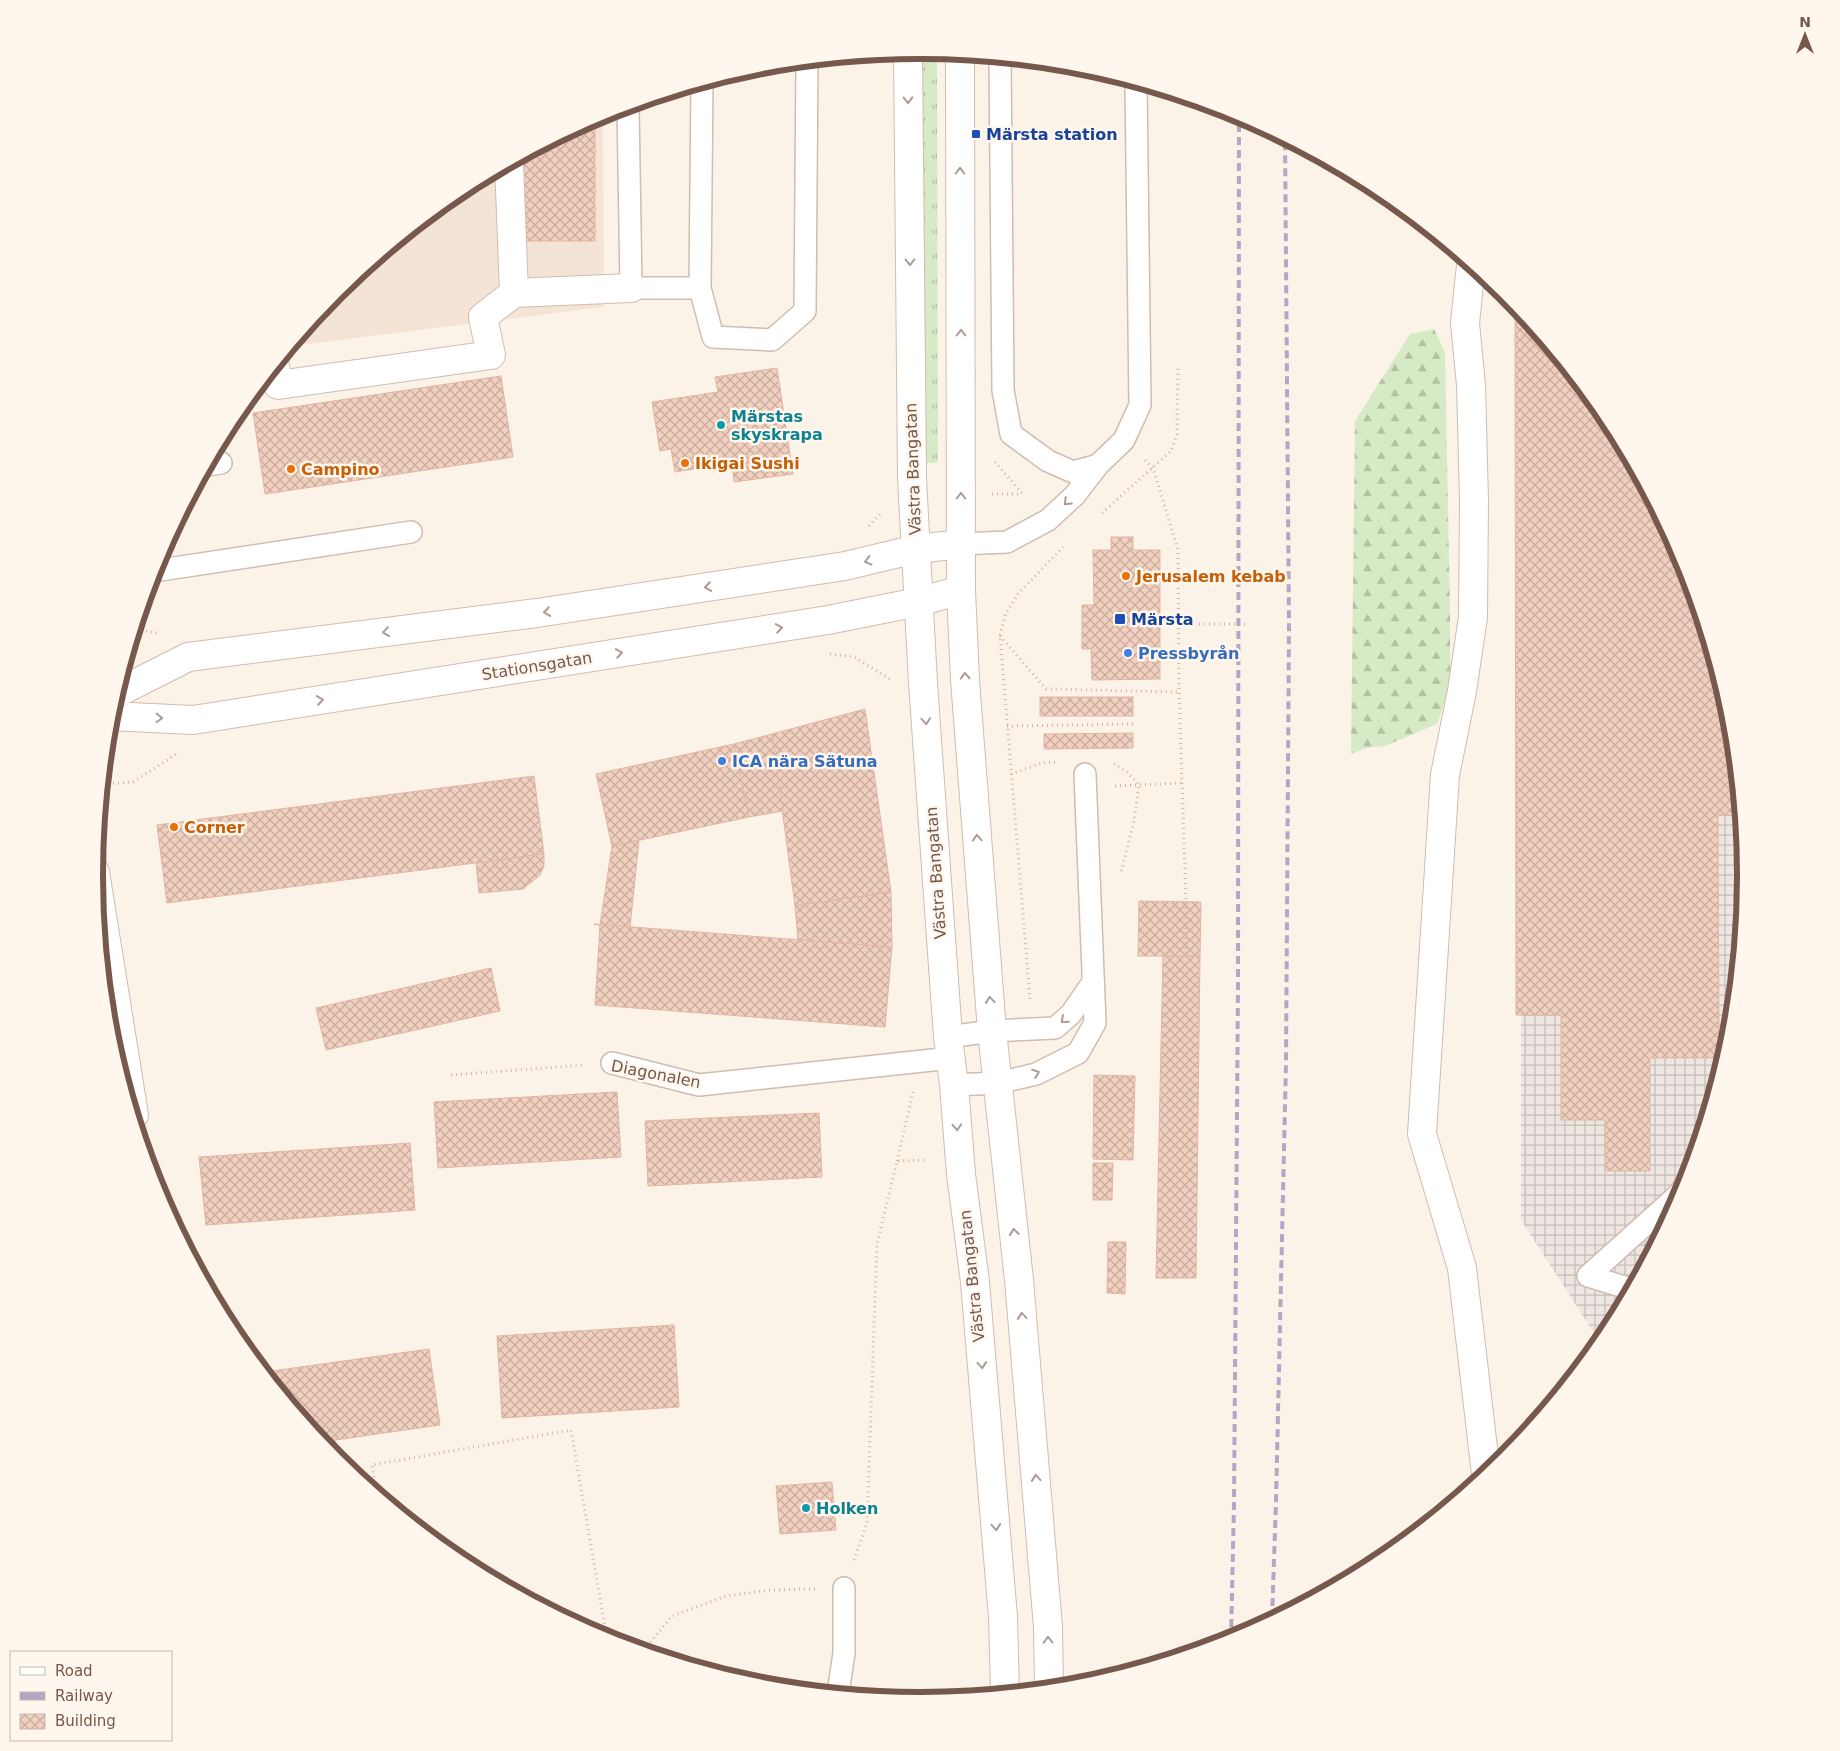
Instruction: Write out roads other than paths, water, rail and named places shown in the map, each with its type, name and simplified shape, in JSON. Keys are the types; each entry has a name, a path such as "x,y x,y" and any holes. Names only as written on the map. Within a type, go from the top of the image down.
{"street":[{"name":"Västra Bangatan","path":"908,59 912,478 918,602 949,1047 961,1174 975,1282 1002,1597 1005,1687"},
{"path":"960,60 960,590 992,1031 1020,1290 1048,1627 1049,1682"},
{"path":"509,170 514,293"},
{"path":"1470,272 1465,323 1471,385 1474,500 1473,617 1462,691 1445,776 1422,1134 1462,1268 1485,1465"},
{"path":"276,373 278,385 491,355 484,318 514,293 631,288"},
{"path":"125,689 188,658 546,612 845,566 916,549 961,544"},
{"name":"Stationsgatan","path":"119,716 193,720 828,620 918,602 960,590"},
{"path":"106,943 126,1064"}],"lane":[{"path":"1000,63 1002,390 1011,434 1048,462 1073,472 1098,465"},
{"path":"702,89 700,288 713,337 772,340 805,311 807,67"},
{"path":"961,544 1006,542 1048,520 1075,495 1098,465 1124,440 1140,405 1136,88"},
{"path":"628,113 631,288 700,288"},
{"path":"163,569 411,532"},
{"path":"954,1085 998,1083 1036,1074 1078,1053 1095,1023 1085,781"},
{"name":"Diagonalen","path":"612,1063 700,1085 949,1047 992,1031 1055,1028 1071,1014 1093,982"},
{"path":"1625,1287 1588,1276 1668,1204"},
{"path":"839,1688 844,1653 844,1588"}],"railway":[{"path":"1231,1631 1238,984 1239,124"},
{"path":"1272,1612 1286,1062 1289,625 1285,145"}],"place":[{"name":"Märsta station","path":"976,134"},
{"name":"Märstas skyskrapa","path":"721,425"},
{"name":"Ikigai Sushi","path":"685,463"},
{"name":"Campino","path":"291,469"},
{"name":"Jerusalem kebab","path":"1126,576"},
{"name":"Märsta","path":"1120,619"},
{"name":"Pressbyrån","path":"1128,653"},
{"name":"ICA nära Sätuna","path":"722,761"},
{"name":"Corner","path":"174,827"},
{"name":"Holken","path":"806,1508"}]}
